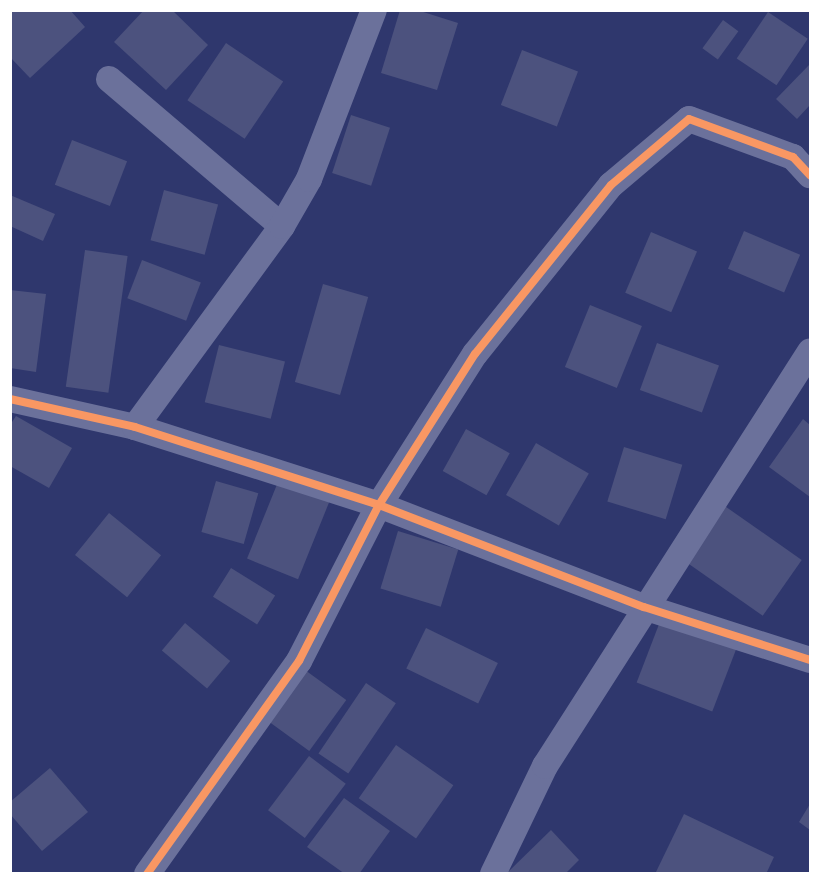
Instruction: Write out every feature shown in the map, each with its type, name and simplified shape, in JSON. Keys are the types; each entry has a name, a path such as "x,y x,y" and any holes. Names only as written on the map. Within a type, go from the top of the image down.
{"street":[{"path":"135,427 282,226 309,179 374,10"},
{"path":"109,79 282,226"},
{"path":"147,873 299,661 379,505 489,336 611,185 689,119 793,157 810,175"},
{"path":"492,873 545,766 644,607 810,351"},
{"path":"10,399 135,427 379,505 644,607 810,660"}],"building":[{"path":"10,10 70,10 85,27 30,78 10,57"},
{"path":"144,10 172,10 208,45 166,90 114,42"},
{"path":"400,10 417,10 458,23 437,90 381,73"},
{"path":"768,12 808,39 776,85 737,58"},
{"path":"723,20 738,31 718,59 702,48"},
{"path":"226,43 283,82 245,139 187,100"},
{"path":"522,50 578,72 557,127 501,105"},
{"path":"810,64 810,105 797,119 776,99"},
{"path":"351,115 390,128 371,186 332,173"},
{"path":"72,140 127,161 110,206 55,185"},
{"path":"164,190 218,204 205,255 151,240"},
{"path":"10,195 55,214 43,241 10,226"},
{"path":"744,231 800,255 784,293 728,269"},
{"path":"651,232 697,252 671,312 625,293"},
{"path":"85,250 128,256 108,393 66,387"},
{"path":"142,260 201,283 186,321 127,298"},
{"path":"323,284 368,297 340,395 295,382"},
{"path":"10,290 46,294 36,372 10,368"},
{"path":"590,305 642,326 617,388 565,367"},
{"path":"657,343 719,366 702,413 640,390"},
{"path":"219,345 285,361 271,419 205,402"},
{"path":"16,416 72,448 49,488 10,466 10,425"},
{"path":"803,419 810,425 810,497 769,467"},
{"path":"466,429 510,453 486,495 443,471"},
{"path":"536,443 589,473 559,525 506,495"},
{"path":"624,447 682,465 666,519 607,502"},
{"path":"280,477 331,498 298,579 247,559"},
{"path":"216,481 258,493 244,544 201,532"},
{"path":"719,502 802,560 763,616 680,558"},
{"path":"109,513 161,555 127,597 75,555"},
{"path":"398,531 458,549 441,607 380,588"},
{"path":"231,568 275,596 257,624 213,597"},
{"path":"661,619 737,648 712,712 637,682"},
{"path":"185,623 230,661 207,689 162,651"},
{"path":"426,628 498,663 478,704 406,668"},
{"path":"305,670 346,700 309,751 268,721"},
{"path":"366,683 396,703 348,774 318,753"},
{"path":"396,745 453,785 416,838 359,798"},
{"path":"309,756 346,784 305,838 268,810"},
{"path":"50,768 88,812 42,851 10,814 10,802"},
{"path":"344,798 390,831 359,874 345,874 307,847"},
{"path":"810,804 810,830 799,822"},
{"path":"684,814 774,857 766,874 655,874"},
{"path":"551,830 579,860 565,874 506,874"}],"cycle path":[{"path":"147,874 299,661 379,505 475,354 611,185 689,119 793,157 810,175"},
{"path":"10,399 135,427 379,505 644,607 810,660"}]}
